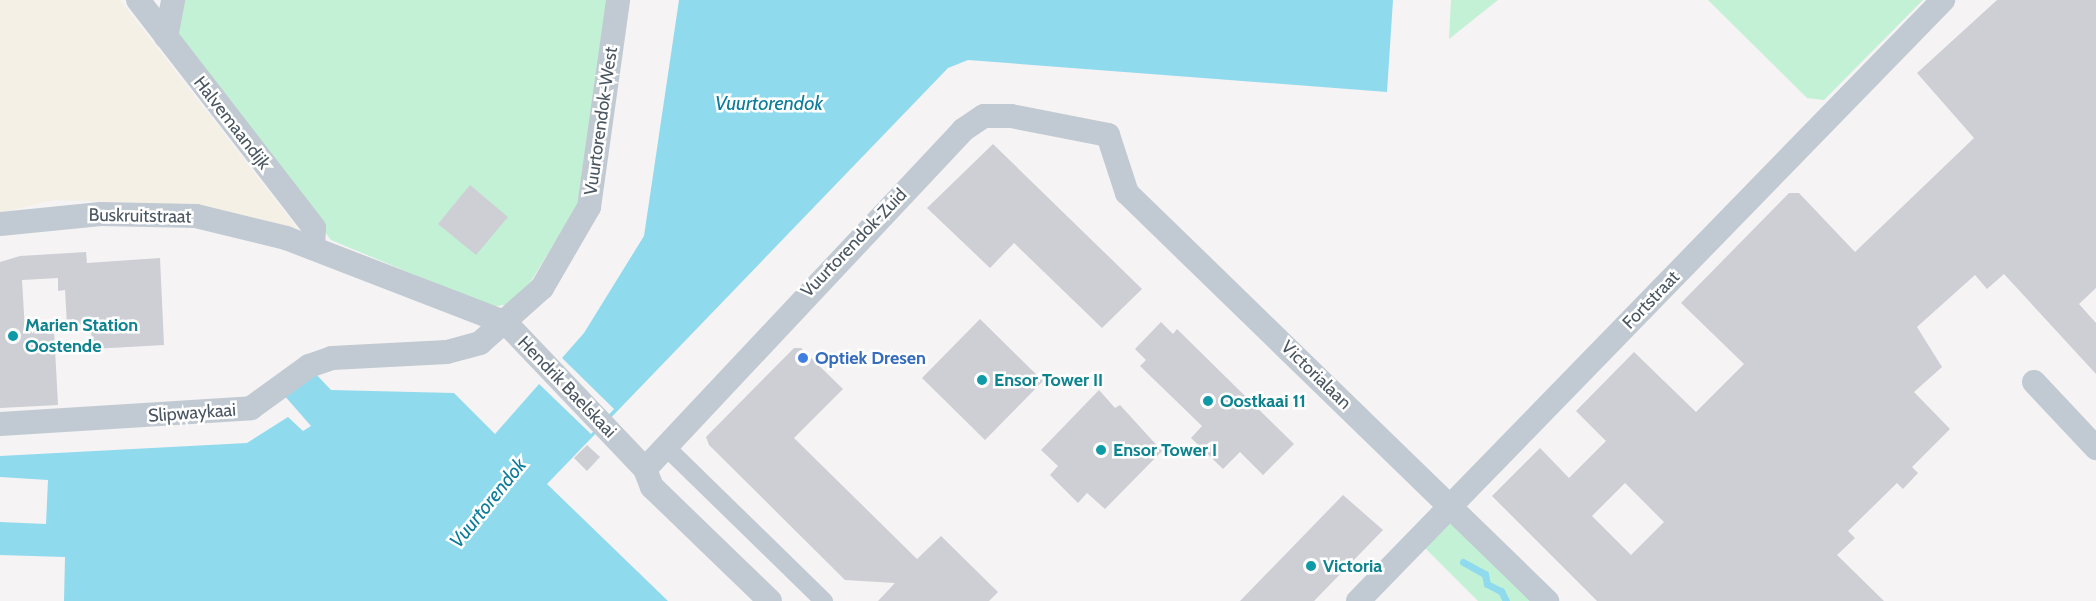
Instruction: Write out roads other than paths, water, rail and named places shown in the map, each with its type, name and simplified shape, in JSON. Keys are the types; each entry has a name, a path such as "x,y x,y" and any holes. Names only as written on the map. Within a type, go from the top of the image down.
{"street":[{"name":"Halvemaandijk","path":"138,0 314,228 313,248"},
{"path":"166,38 172,0"},
{"name":"Vuurtorendok-West","path":"506,323 542,288 589,207 618,0"},
{"name":"Fortstraat","path":"1358,601 1943,0"},
{"name":"Vuurtorendok-Zuid","path":"645,469 963,130 984,116 1011,116 1108,135"},
{"name":"Victorialaan","path":"1108,135 1126,193 1547,601"},
{"name":"Buskruitstraat","path":"0,224 101,214 196,216 313,248"},
{"name":"Hendrik Baelskaai","path":"313,248 506,323 544,365 603,422 645,469 652,487 770,601"},
{"name":"Slipwaykaai","path":"0,424 220,412 251,408 309,366 332,358 447,352 480,343 506,323"},
{"path":"2034,382 2096,448"},
{"path":"666,447 824,601"}],"water":[{"name":"Vuurtorendok","path":"679,0 1393,0 1387,92 968,60 948,68 547,484 668,601 64,601 65,557 0,555 0,522 46,524 48,480 0,477 0,456 247,443 288,417 303,431 311,426 283,394 313,371 331,390 454,393 495,434 584,333 644,236"}],"waterway":[{"path":"1463,562 1485,574 1487,584 1501,591 1506,601"}],"place":[{"name":"Marien Station Oostende","path":"13,336"},
{"name":"Optiek Dresen","path":"803,358"},
{"name":"Ensor Tower II","path":"982,380"},
{"name":"Oostkaai 11","path":"1208,401"},
{"name":"Ensor Tower I","path":"1101,450"},
{"name":"Victoria","path":"1311,566"}]}
